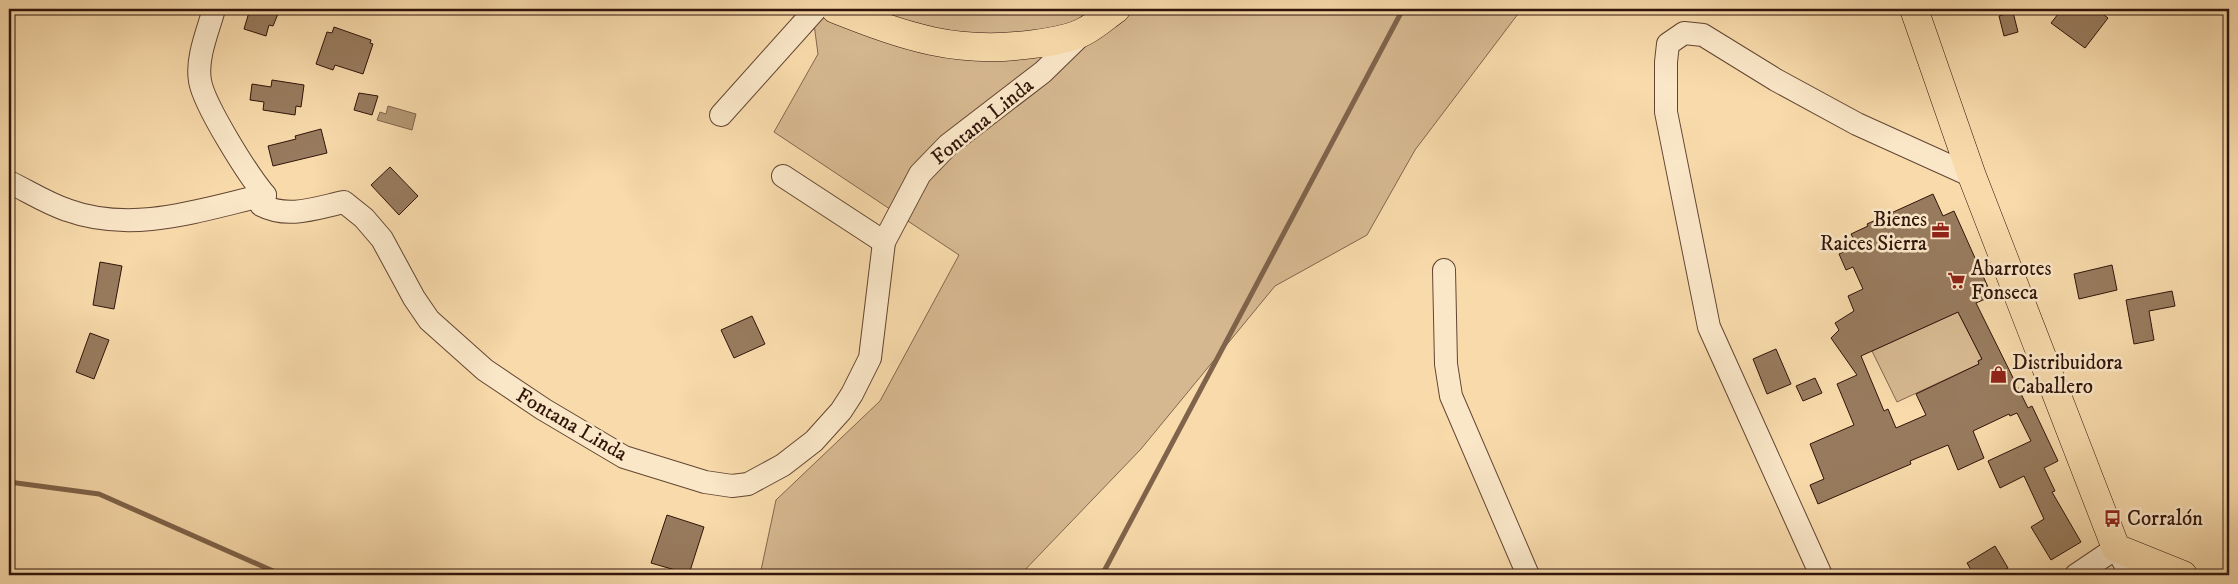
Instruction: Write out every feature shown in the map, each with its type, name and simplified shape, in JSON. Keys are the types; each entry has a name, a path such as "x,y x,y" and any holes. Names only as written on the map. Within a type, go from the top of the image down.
{"main road":[{"path":"835,9 907,36 966,47 1018,46 1041,43 1084,31 1116,9"},
{"path":"1914,9 1972,176 2116,548 2183,575"}],"street":[{"name":"Fontana Linda","path":"214,9 203,47 200,81 207,102 252,180 265,195 261,205 277,212 302,212 344,202 364,218 382,239 414,298 429,320 486,370 543,409 624,457 705,482 732,486 748,484 766,476 799,454 828,426 852,394 870,358 884,242 920,174 948,145 1043,72 1084,31"},
{"path":"722,115 816,9"},
{"path":"1821,575 1709,327 1666,112 1668,44 1684,33 1703,35 1776,80 1856,124 1972,176"},
{"path":"783,176 884,242"},
{"path":"9,182 68,211 109,220 150,220 265,195"},
{"path":"1444,270 1446,364 1451,396 1528,575"},
{"path":"2076,575 2116,548 2131,575"}],"shaded area":[{"path":"812,9 1533,9 1521,10 1415,150 1367,235 1275,286 1141,449 1020,575 760,575 776,500 880,401 959,255 774,132 818,54"},
{"path":"388,106 416,114 412,130 377,120 380,112 386,114"},
{"path":"1958,312 1982,359 1978,361 1979,364 1897,402 1872,351"}],"building":[{"path":"250,9 280,9 273,26 269,25 266,36 244,29"},
{"path":"2062,9 2096,9 2108,18 2085,48 2051,23"},
{"path":"2013,12 2018,32 2004,36 1999,16"},
{"path":"334,27 371,40 370,43 373,44 363,74 335,65 333,70 316,64 327,32 332,33"},
{"path":"272,80 304,85 301,107 296,106 295,115 263,110 264,102 250,100 252,84 271,87"},
{"path":"359,93 378,96 372,115 354,110"},
{"path":"321,129 327,153 273,166 268,146 296,139 295,136"},
{"path":"390,167 418,196 399,215 371,185"},
{"path":"1933,194 1943,216 1954,211 1992,296 1976,303 2028,408 2032,406 2058,461 2044,468 2055,491 2052,492 2081,542 2051,560 2031,527 2044,519 2024,476 2000,488 1988,461 2031,441 2017,413 2010,416 2009,414 1973,431 1984,458 1958,470 1948,445 1910,461 1911,464 1818,504 1810,485 1824,479 1810,444 1854,425 1837,384 1857,375 1831,338 1839,330 1835,323 1854,311 1848,296 1863,289 1853,267 1846,270 1839,254 1857,246 1851,234 1868,226 1867,224","holes":["1958,312 1982,359 1978,361 1979,364 1916,394 1926,415 1896,428 1888,409 1884,411 1861,356"]},
{"path":"100,262 122,266 114,309 93,305"},
{"path":"2112,265 2117,290 2079,299 2074,274"},
{"path":"2172,291 2175,306 2149,311 2154,340 2134,344 2126,300"},
{"path":"752,316 765,344 734,358 721,330"},
{"path":"90,333 109,340 94,379 76,372"},
{"path":"1776,349 1791,384 1767,394 1753,359"},
{"path":"1815,378 1822,393 1803,401 1796,386"},
{"path":"667,515 704,527 689,574 651,563"},
{"path":"1995,546 2008,568 2003,571 2006,575 1974,575 1967,563"}],"waterway":[{"path":"1102,575 1403,9"},
{"path":"9,482 99,494 282,575"}],"place":[{"name":"Bienes Raices Sierra","path":"1941,231"},
{"name":"Abarrotes Fonseca","path":"1957,280"},
{"name":"Distribuidora Caballero","path":"1998,374"},
{"name":"Corralón","path":"2113,518"}]}
